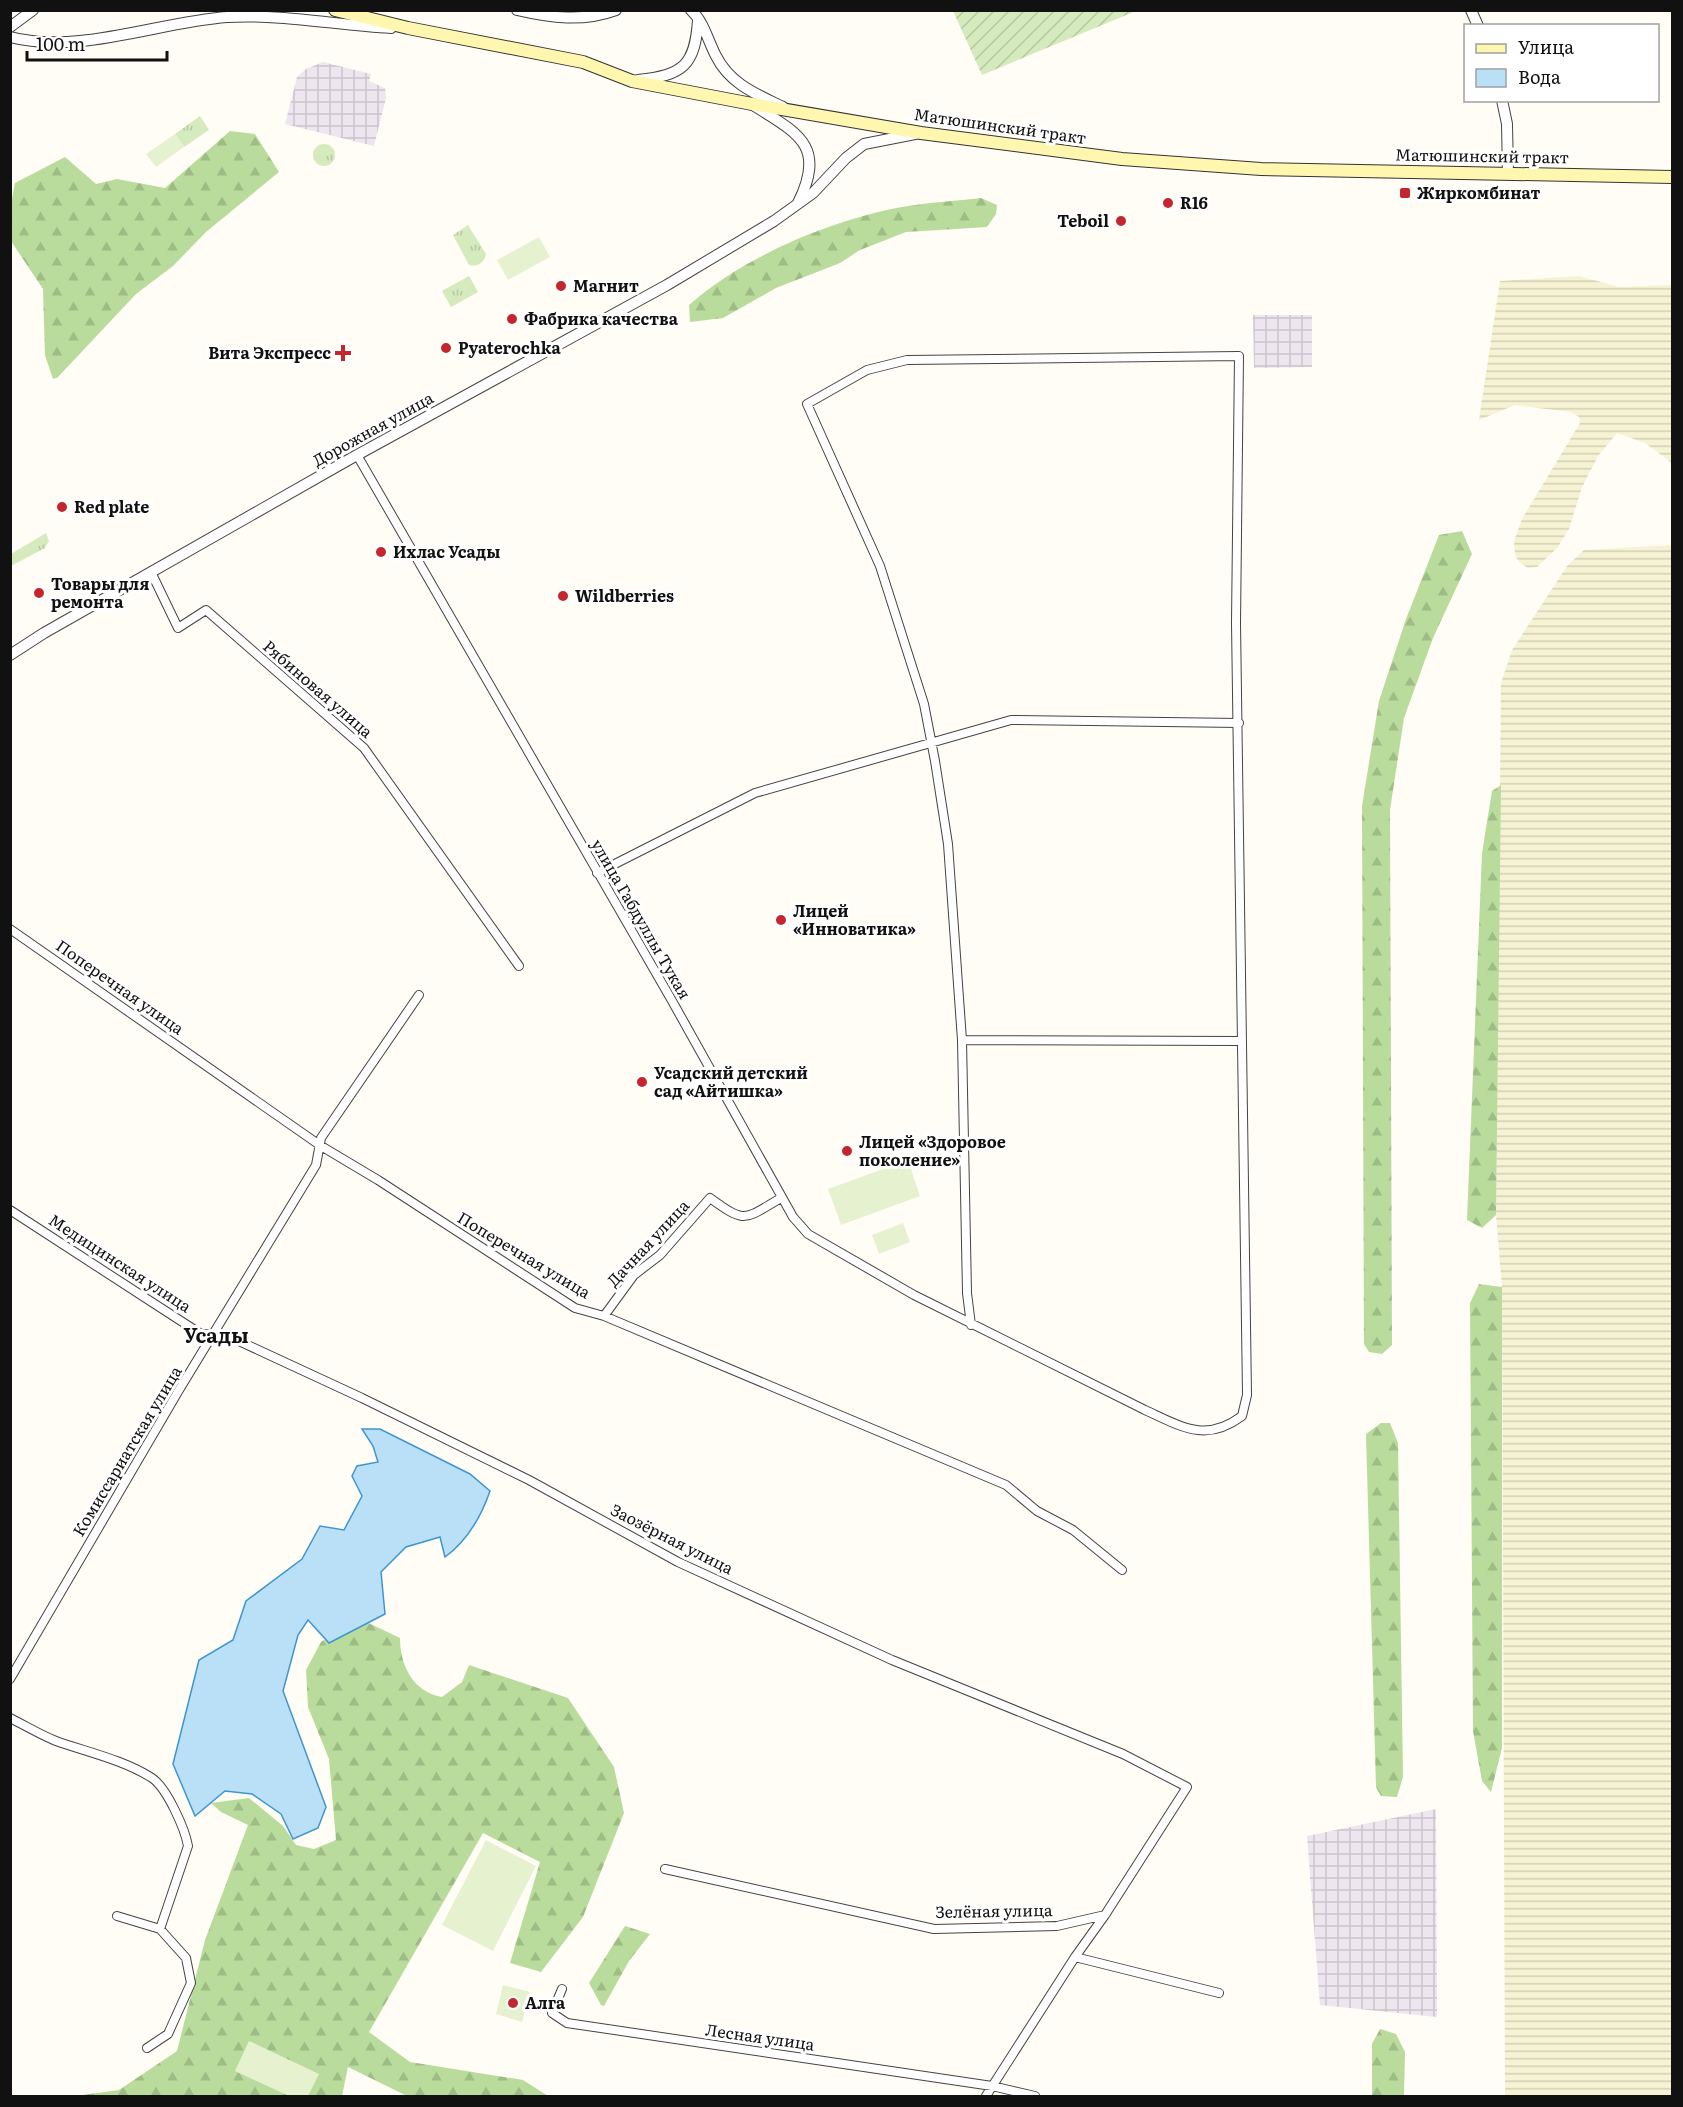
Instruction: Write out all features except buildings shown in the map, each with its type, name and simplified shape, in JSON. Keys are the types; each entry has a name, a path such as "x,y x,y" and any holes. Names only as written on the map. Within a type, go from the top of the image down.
{"main road":[{"name":"Матюшинский тракт","path":"335,10 408,28 583,62 633,81 921,134 1122,159 1206,166 1672,177"}],"street":[{"path":"10,27 33,10"},
{"path":"517,10 540,16 577,18 616,10"},
{"path":"1470,10 1477,24"},
{"path":"633,81 664,77 685,66 696,46 695,13"},
{"path":"695,13 716,58 729,75 746,89 791,111"},
{"path":"10,37 47,42 81,40 170,24 228,17 273,17 408,28"},
{"path":"1502,102 1507,124 1508,174"},
{"path":"752,104 791,128 807,147 810,173 798,204"},
{"name":"Дорожная улица","path":"10,655 357,455 667,285 774,221 798,204 864,144 882,139 921,134"},
{"name":"улица Габдуллы Тукая","path":"357,455 671,999 781,1198 808,1234 971,1325 1174,1423 1202,1431 1225,1429 1242,1416 1247,1395 1240,1041 1239,723 1236,623 1239,356 907,360 867,370 807,404 880,566 924,704 931,741"},
{"name":"Рябиновая улица","path":"152,572 178,628 206,610 364,748 519,966"},
{"path":"597,873 755,793 1011,720 1239,723"},
{"path":"931,741 948,844 962,1040 967,1293 971,1325"},
{"name":"Поперечная улица","path":"10,929 321,1146 378,1180 575,1308 604,1316 1006,1485 1037,1511 1073,1530 1122,1570"},
{"name":"Комиссариатская улица","path":"10,1679 179,1390 316,1165 321,1138 419,995"},
{"path":"962,1040 1240,1041"},
{"name":"Дачная улица","path":"604,1316 634,1275 660,1255 710,1198 738,1217 748,1218 781,1198"},
{"name":"Медицинская улица","path":"10,1210 201,1334 215,1334"},
{"name":"Заозёрная улица","path":"215,1334 226,1335 362,1398 529,1480 678,1562 892,1660 1123,1754 1187,1787 1105,1915"},
{"path":"10,1718 53,1740 125,1765 153,1779 165,1794 186,1834 188,1846 160,1929"},
{"name":"Зелёная улица","path":"665,1869 934,1929 1057,1926 1105,1915"},
{"path":"986,2097 1075,1957 1105,1915"},
{"path":"117,1916 160,1929 186,1958 191,1983 168,2034 147,2048"},
{"path":"1075,1957 1219,1993"},
{"name":"Лесная улица","path":"562,1989 552,2013 567,2023 992,2086"},
{"path":"992,2086 1035,2097"}],"shaded area":[{"path":"323,62 371,74 369,81 385,88 386,98 374,146 285,124 297,77 306,69"},
{"path":"1579,276 1619,287 1672,285 1672,463 1645,443 1617,433 1598,456 1582,487 1569,529 1557,548 1537,567 1528,568 1519,562 1515,555 1514,541 1522,519 1580,423 1579,417 1571,412 1515,405 1479,420 1500,281"},
{"path":"1253,315 1312,315 1312,367 1254,368"},
{"path":"1672,545 1672,2096 1505,2096 1502,1287 1496,1215 1501,683 1512,650 1567,566 1584,550"},
{"path":"1436,1809 1437,2017 1320,2005 1307,1836"}],"green space":[{"path":"953,11 1136,11 982,75"},
{"path":"200,116 209,130 184,147 175,134"},
{"path":"230,131 255,134 279,172 206,232 173,266 136,294 58,377 53,379 45,355 43,289 11,241 11,204 15,183 65,157 96,184 117,179 165,188"},
{"path":"175,134 184,147 156,167 146,154"},
{"path":"324,144 332,147 335,155 332,163 324,166 316,163 313,155 316,147"},
{"path":"981,198 997,205 996,214 987,227 906,232 860,250 840,263 776,288 723,318 690,322 689,305 711,287 763,255 792,242 821,230 880,212 917,205"},
{"path":"468,225 486,254 478,265 469,265 453,235"},
{"path":"539,237 550,257 508,280 497,260"},
{"path":"469,276 478,292 451,307 442,291"},
{"path":"1462,531 1472,554 1433,638 1404,718 1390,810 1392,1345 1382,1354 1369,1352 1364,1344 1362,806 1379,701 1406,619 1439,535"},
{"path":"46,533 49,541 45,548 11,566 11,554"},
{"path":"1501,785 1496,1215 1482,1228 1467,1220 1482,853 1492,791"},
{"path":"908,1160 920,1196 841,1225 828,1189"},
{"path":"903,1223 910,1242 879,1254 872,1235"},
{"path":"1479,1284 1502,1287 1502,1748 1491,1792 1482,1781 1473,1731 1470,1303"},
{"path":"1381,1423 1390,1423 1398,1443 1403,1777 1397,1797 1381,1796 1376,1787 1366,1434"},
{"path":"358,1618 400,1638 402,1658 410,1676 423,1689 432,1694 442,1697 462,1682 469,1665 568,1698 614,1767 624,1813 583,1917 541,1972 510,1963 540,1862 483,1833 369,2032 410,2062 523,2080 548,2096 407,2096 348,2067 342,2096 75,2096 119,2090 177,2051 205,1940 248,1825 221,1812 211,1803 249,1798 283,1826 296,1845 314,1849 336,1840 329,1759 308,1707 306,1670 321,1642"},
{"path":"486,1840 536,1866 493,1951 442,1925"},
{"path":"625,1926 650,1934 629,1961 604,2006 601,2005 589,1983"},
{"name":"Алга","path":"503,1985 530,1992 522,2022 496,2014"},
{"path":"1380,2029 1396,2034 1405,2052 1404,2096 1372,2096 1372,2044"},
{"path":"249,2041 319,2074 308,2096 289,2096 235,2071"}],"water":[{"path":"362,1429 380,1429 470,1474 490,1491 486,1501 467,1536 445,1557 440,1537 406,1547 381,1572 385,1614 329,1643 308,1620 298,1635 283,1691 326,1807 318,1828 293,1839 281,1814 252,1794 225,1791 195,1816 173,1764 199,1660 233,1640 246,1601 302,1559 320,1526 344,1530 362,1496 352,1476 357,1466 378,1462 373,1446"}],"place":[{"name":"Жиркомбинат","path":"1405,193"},
{"name":"R16","path":"1168,203"},
{"name":"Teboil","path":"1121,221"},
{"name":"Магнит","path":"561,286"},
{"name":"Фабрика качества","path":"512,319"},
{"name":"Pyaterochka","path":"446,348"},
{"name":"Вита Экспресс","path":"343,353"},
{"name":"Red plate","path":"62,507"},
{"name":"Ихлас Усады","path":"381,552"},
{"name":"Товары для ремонта","path":"39,593"},
{"name":"Wildberries","path":"563,596"},
{"name":"Лицей «Инноватика»","path":"781,920"},
{"name":"Усадский детский сад «Айтишка»","path":"642,1082"},
{"name":"Лицей «Здоровое поколение»","path":"847,1151"},
{"name":"Алга","path":"513,2003"}],"district":[{"name":"Усады","path":"216,1336"}]}
